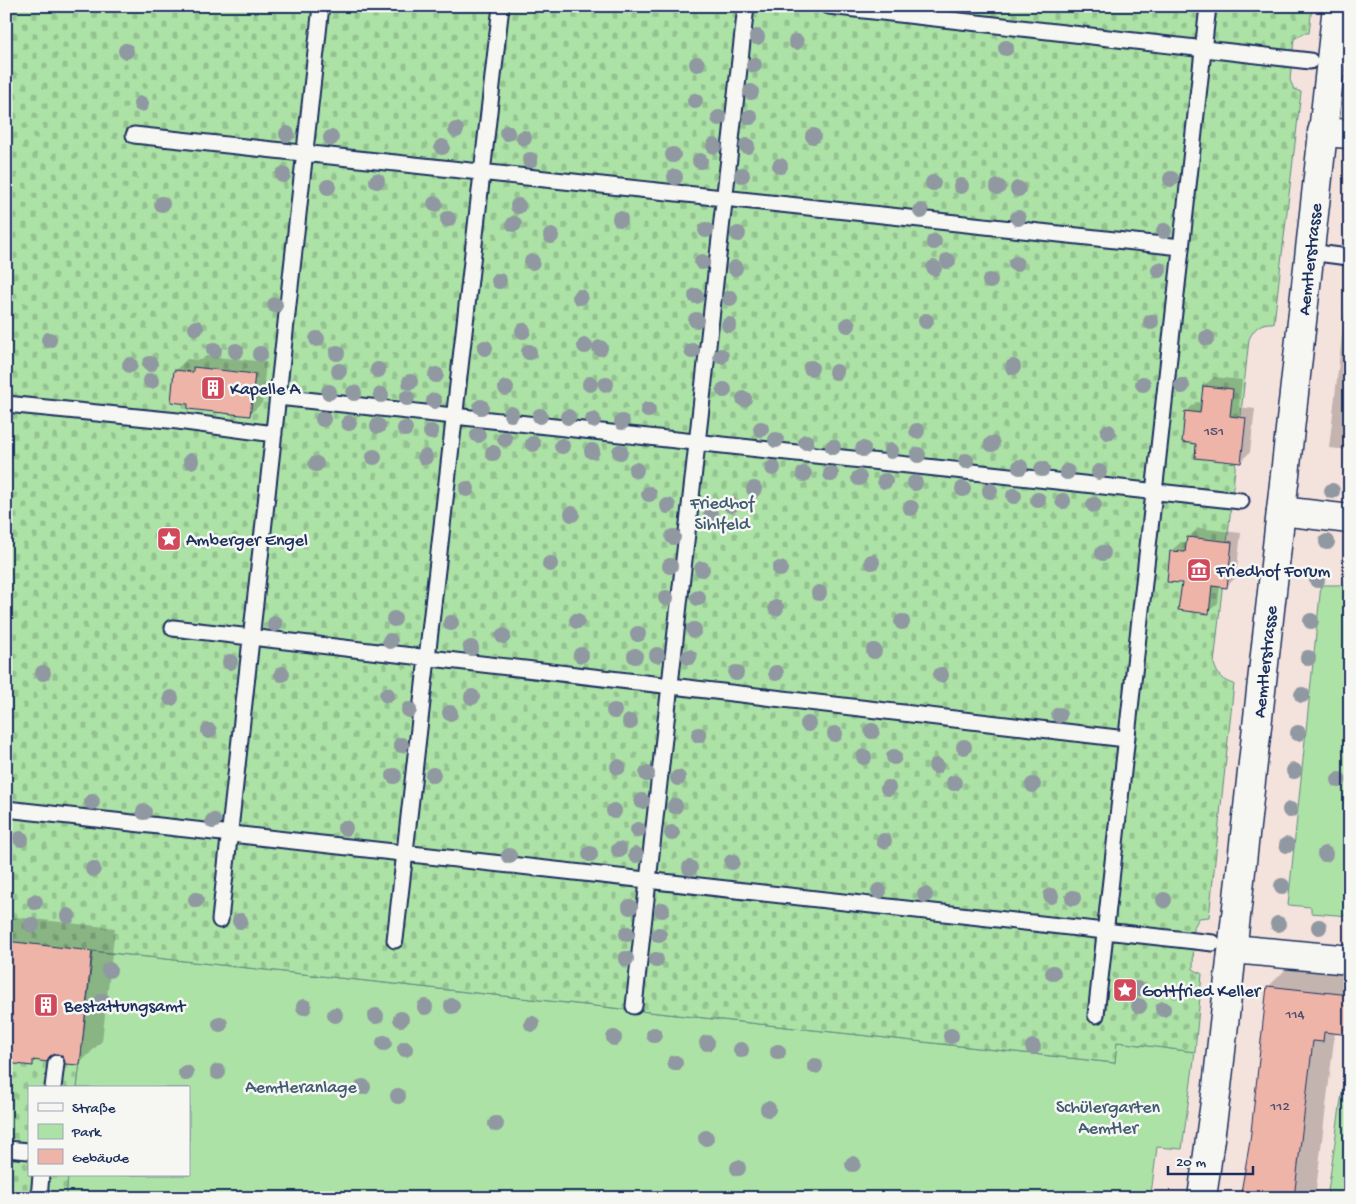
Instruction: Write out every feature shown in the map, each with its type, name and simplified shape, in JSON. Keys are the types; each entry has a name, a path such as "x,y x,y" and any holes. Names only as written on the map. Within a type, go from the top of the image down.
{"street":[{"name":"Aemtlerstrasse","path":"1202,1198 1223,946 1281,511 1336,6"},
{"path":"1322,132 1350,134"},
{"path":"1281,511 1350,519"},
{"path":"1223,946 1350,960"}],"lane":[{"path":"220,920 321,6"},
{"path":"395,940 500,6"},
{"path":"634,1006 746,6"},
{"path":"829,6 1310,61"},
{"path":"1096,1015 1208,6"},
{"path":"134,135 1180,248"},
{"path":"1309,252 1348,257"},
{"path":"278,396 1241,501"},
{"path":"6,404 178,421 274,434"},
{"path":"174,628 1126,739"},
{"path":"6,809 1105,931 1223,946"},
{"path":"53,1086 56,1063"},
{"path":"6,1149 28,1151"},
{"path":"39,1198 41,1176"}],"green space":[{"name":"Friedhof Sihlfeld","path":"6,6 1312,6 1309,33 1304,33 1294,39 1290,80 1294,89 1301,92 1274,323 1265,323 1259,326 1249,339 1214,664 1221,677 1234,684 1209,917 1199,918 1194,927 1193,969 1202,974 1195,1052 1117,1042 1115,1063 93,951 77,1086 28,1086 28,1176 68,1176 66,1198 6,1198"},
{"path":"1346,573 1350,573 1350,916 1311,913 1311,907 1288,905 1321,585 1345,585"},
{"name":"Aemtleranlage","path":"92,951 1114,1063 1117,1042 1195,1052 1182,1149 1157,1147 1151,1194 1175,1198 66,1198 68,1176 190,1176 190,1086 77,1086"},
{"path":"1345,1072 1350,1073 1350,1198 1327,1198"}],"building":[{"name":"Kapelle A","path":"193,367 255,374 250,416 188,409 188,404 171,402 174,370 193,372"},
{"path":"1203,386 1233,389 1230,416 1246,418 1241,463 1195,458 1196,444 1182,442 1185,411 1200,413"},
{"name":"Friedhof Forum","path":"1187,537 1232,542 1227,588 1212,586 1209,614 1178,610 1182,583 1167,582 1170,551 1185,552"},
{"name":"Bestattungsamt","path":"6,941 92,951 80,1065 65,1064 62,1056 57,1054 49,1057 47,1062 33,1060 33,1066 6,1063"},
{"path":"1267,986 1350,995 1350,1035 1324,1032 1323,1042 1313,1041 1294,1198 1240,1198 1250,1141"}],"place":[{"name":"Kapelle A","path":"213,388"},
{"name":"Amberger Engel","path":"169,539"},
{"name":"Friedhof Forum","path":"1199,570"},
{"name":"Gottfried Keller","path":"1125,990"},
{"name":"Bestattungsamt","path":"46,1005"}],"park label":[{"name":"Schülergarten Aemtler","path":"1108,1116"}]}
